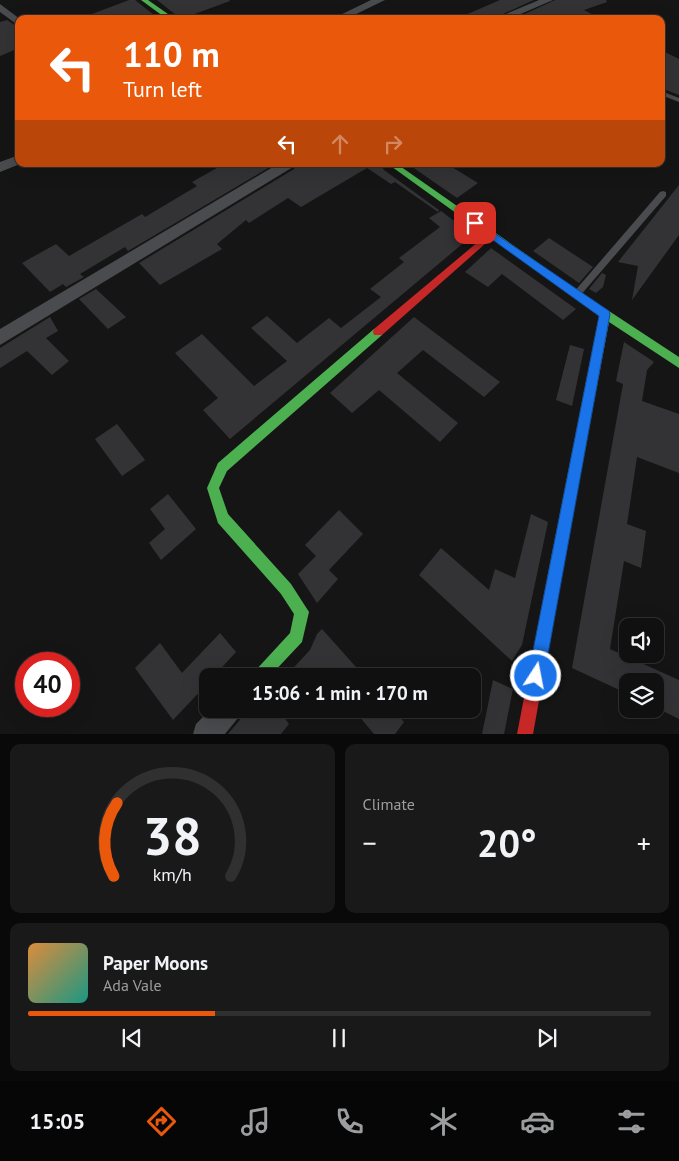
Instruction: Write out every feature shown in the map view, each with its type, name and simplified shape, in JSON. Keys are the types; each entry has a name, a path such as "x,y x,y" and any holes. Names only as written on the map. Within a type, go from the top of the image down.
{"street":[{"path":"144,0 166,15"},
{"path":"509,15 548,0"},
{"path":"345,15 374,1"},
{"path":"0,7 15,20"},
{"path":"0,167 15,161"},
{"path":"0,338 283,167"},
{"path":"396,167 576,295 679,363"},
{"path":"268,668 298,636 302,612 286,589 223,518 213,488 222,467 491,234"},
{"path":"525,734 605,314"},
{"path":"206,734 221,718"}],"lane":[{"path":"665,95 679,100"},
{"path":"576,295 663,194"}],"building":[{"path":"129,0 135,0 154,15 89,15"},
{"path":"157,0 230,1 192,15 176,15"},
{"path":"500,0 534,0 501,15 465,15"},
{"path":"555,0 606,0 607,2 584,10 593,15 523,15"},
{"path":"7,20 15,25 15,50 0,56 0,22"},
{"path":"665,52 679,59 679,95 665,90"},
{"path":"219,167 270,167 128,251 125,247 80,274 84,277 66,287 63,284 50,292 22,263 56,244 69,256 142,214 145,217 197,186 192,182"},
{"path":"295,167 382,167 439,210 438,212 395,182 391,184 367,168 301,207 288,198 249,223 246,220 217,244 222,249 160,285 139,263"},
{"path":"412,167 452,167 478,183 457,198"},
{"path":"679,185 679,235 632,300 638,266 618,262"},
{"path":"441,211 473,235 230,439 203,410 218,398 175,353 202,334 254,386 287,361 251,328 267,316 297,343 329,318 341,328 381,297 370,289 404,262 399,258 440,227 429,218"},
{"path":"549,238 593,267 579,283 533,251"},
{"path":"491,248 576,309 563,320 502,274 488,287 465,272"},
{"path":"602,273 606,275 603,287 596,293 589,289"},
{"path":"96,289 126,317 108,329 79,299"},
{"path":"50,317 58,331 46,338 69,361 52,375 27,351 0,368 0,348"},
{"path":"414,317 500,382 484,397 423,350 397,373 458,423 440,442 379,390 352,413 330,393"},
{"path":"624,342 654,362 647,370 642,401 679,414 679,473 637,457 627,524 646,531 641,568 624,561 610,649 619,653 619,663 641,663 663,673 619,673 619,690 572,668 623,384 616,381"},
{"path":"570,345 584,349 572,406 556,400"},
{"path":"117,424 145,460 122,476 95,439"},
{"path":"168,494 196,529 161,560 149,543 165,529 150,509"},
{"path":"339,510 363,534 329,570 338,579 317,603 298,574 316,556 305,545"},
{"path":"531,514 548,522 522,645 512,661 419,575 441,548 489,590 495,569 515,578"},
{"path":"322,629 357,668 293,668 310,650 317,634"},
{"path":"220,633 236,652 221,668 199,668 199,693 173,720 135,668 160,643 182,673"},
{"path":"664,673 679,680 679,719 664,712"},
{"path":"493,680 513,689 504,734 482,734"},
{"path":"241,718 284,718 289,724 281,734 228,734"},
{"path":"361,718 400,718 404,722 395,734 374,734"}],"traffic: fast":[{"path":"144,0 166,15"},
{"path":"396,167 576,295 679,363"},
{"path":"554,579 605,314"},
{"path":"268,668 297,637 302,612 286,589 223,518 213,488 222,467 378,332"}],"traffic: jam":[{"path":"378,332 491,234"},
{"path":"525,734 554,579"}],"route":[{"path":"475,223 605,314 536,676"}]}
